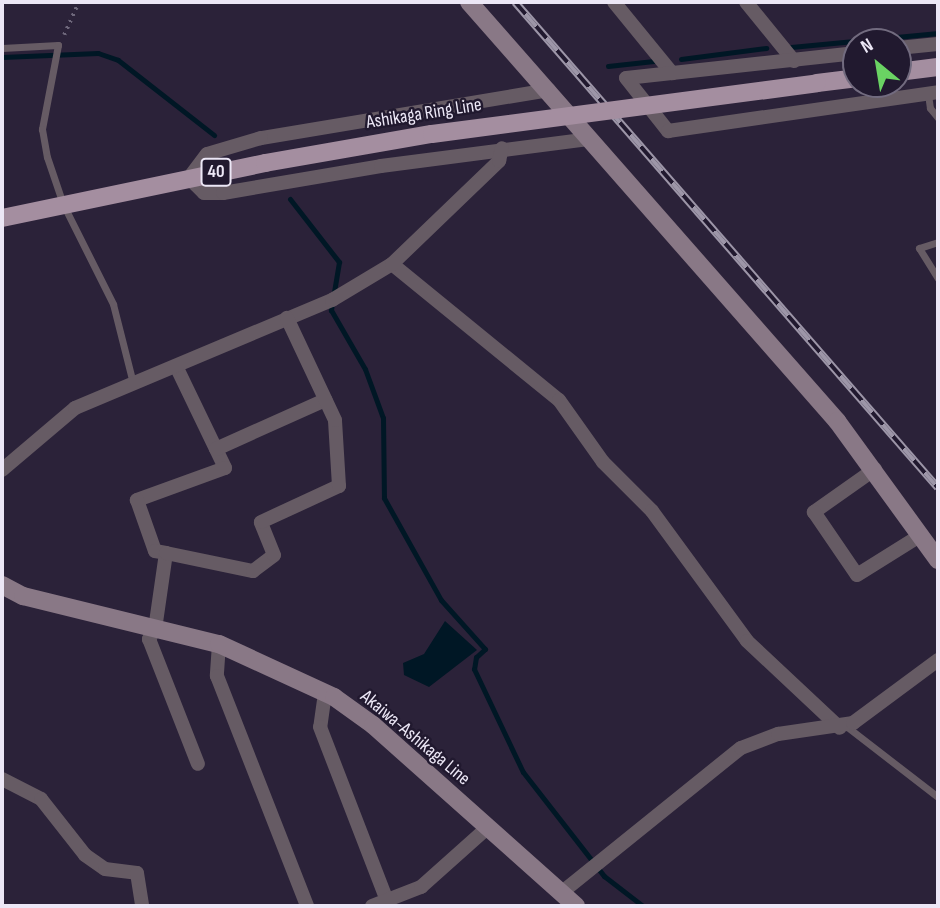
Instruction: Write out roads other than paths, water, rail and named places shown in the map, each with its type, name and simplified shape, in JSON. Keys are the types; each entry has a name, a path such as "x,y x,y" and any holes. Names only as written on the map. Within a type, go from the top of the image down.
{"main road":[{"path":"912,70 938,67"},
{"name":"Ashikaga Ring Line","path":"2,218 189,178 432,134 842,80"}],"street":[{"path":"469,2 549,90 875,469 938,560"},
{"path":"614,2 672,73"},
{"path":"746,2 794,61"},
{"path":"912,47 938,44"},
{"path":"842,55 626,78 668,131 933,93"},
{"path":"549,90 261,138 207,154 189,178 204,193 223,194 502,148 590,139"},
{"path":"2,470 75,408 332,299 392,264 499,161 502,148"},
{"path":"392,264 559,400 603,462 652,511 747,641 843,727"},
{"path":"176,366 226,468 137,500 155,551 253,571 274,555 261,522 339,486 335,420 287,318"},
{"path":"216,449 325,400"},
{"path":"875,469 814,512 857,575 921,535"},
{"path":"166,553 155,629 149,639 198,764"},
{"name":"Akaiwa-Ashikaga Line","path":"2,585 23,596 219,644 325,693 373,725 576,906"},
{"path":"219,644 217,676 307,906"},
{"path":"561,893 741,747 778,734 843,727 938,660"},
{"path":"325,693 320,727 387,901"},
{"path":"2,779 41,799 85,855 105,869 137,873 142,906"},
{"path":"372,906 421,887 486,828"}],"lane":[{"path":"2,48 58,46 42,129 63,204 113,304 133,383"},
{"path":"933,93 930,108 938,118"},
{"path":"938,242 919,248 938,278"},
{"path":"843,727 938,797"}],"water":[{"path":"445,621 477,650 429,687 404,675 403,663 424,654"}],"waterway":[{"path":"791,47 938,33"},
{"path":"681,59 766,48"},
{"path":"2,57 98,53 118,60 214,135"},
{"path":"608,66 654,61"},
{"path":"290,199 339,262 331,310 365,369 383,418 384,498 441,600 485,649 476,657 474,669 523,772 604,876 643,906"}],"railway":[{"path":"515,2 938,488"}]}
